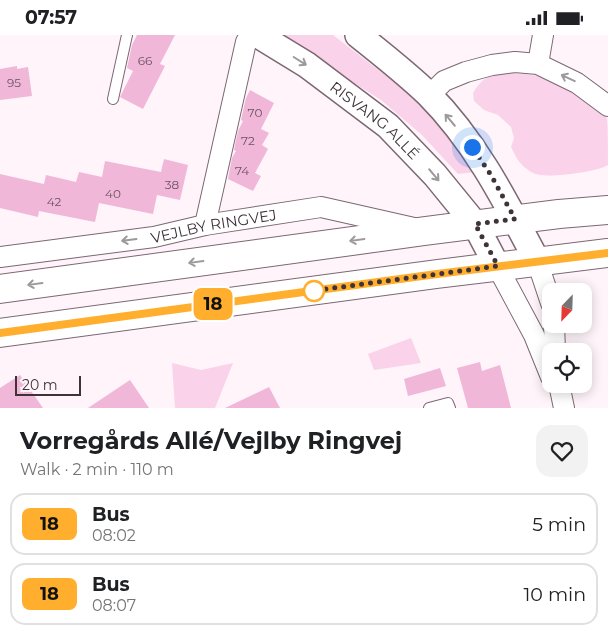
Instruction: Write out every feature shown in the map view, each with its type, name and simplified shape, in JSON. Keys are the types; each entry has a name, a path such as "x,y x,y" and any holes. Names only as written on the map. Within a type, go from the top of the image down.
{"main road":[{"name":"VEJLBY RINGVEJ","path":"0,289 475,224 608,210"},
{"path":"0,333 608,253"}],"street":[{"path":"205,225 246,42 250,35"},
{"name":"RISVANG ALLÉ","path":"258,35 307,65 388,126 435,175 475,224 498,266"},
{"path":"358,35 390,60 429,96 472,147 491,175 515,219 536,261 544,283"},
{"path":"538,64 543,35"},
{"path":"429,96 444,81 492,65 515,62 538,64 577,83 608,106"},
{"name":"VEJLBY RINGVEJ","path":"0,257 154,237 205,225 321,207 425,231"},
{"path":"498,266 534,335 542,355"},
{"path":"558,393 563,406"},
{"path":"561,393 563,406"}],"lane":[{"path":"113,99 126,35"},
{"path":"429,408 448,403 450,408"}],"shaded area":[{"path":"279,35 333,35 403,89 431,117 476,172 458,174 422,135 381,100"},
{"path":"512,73 554,81 572,90 602,111 607,119 608,165 585,172 565,175 539,175 522,165 511,147 514,138 511,127 498,115 484,110 474,101 473,93 485,79"},
{"path":"411,338 421,363 374,370 368,354"},
{"path":"172,363 201,370 233,363 215,408 175,408"}],"building":[{"path":"137,35 175,35 160,64 165,66 143,109 120,97 133,71 127,68 132,45"},
{"path":"17,66 17,69 28,67 32,96 0,100 0,69"},
{"path":"250,90 274,103 261,129 269,133 262,145 268,149 255,173 261,176 253,191 228,179 232,158 236,151 234,150 238,131 243,121 241,120 246,98"},
{"path":"164,159 188,165 180,200 157,195 153,214 99,203 95,222 39,211 38,217 0,208 0,174 44,184 46,175 76,182 79,172 102,177 105,161 161,172"},
{"path":"480,362 482,371 500,365 511,408 468,408 457,368"},
{"path":"440,368 446,386 408,396 404,379"},
{"path":"20,375 43,408 0,408 0,388"},
{"path":"130,380 149,408 88,408"},
{"path":"269,387 280,408 225,408"}],"bus line":[{"name":"18","path":"0,333 608,253"}],"route":[{"path":"314,291 311,291 498,266 475,224 515,219 491,175 472,147"}]}
